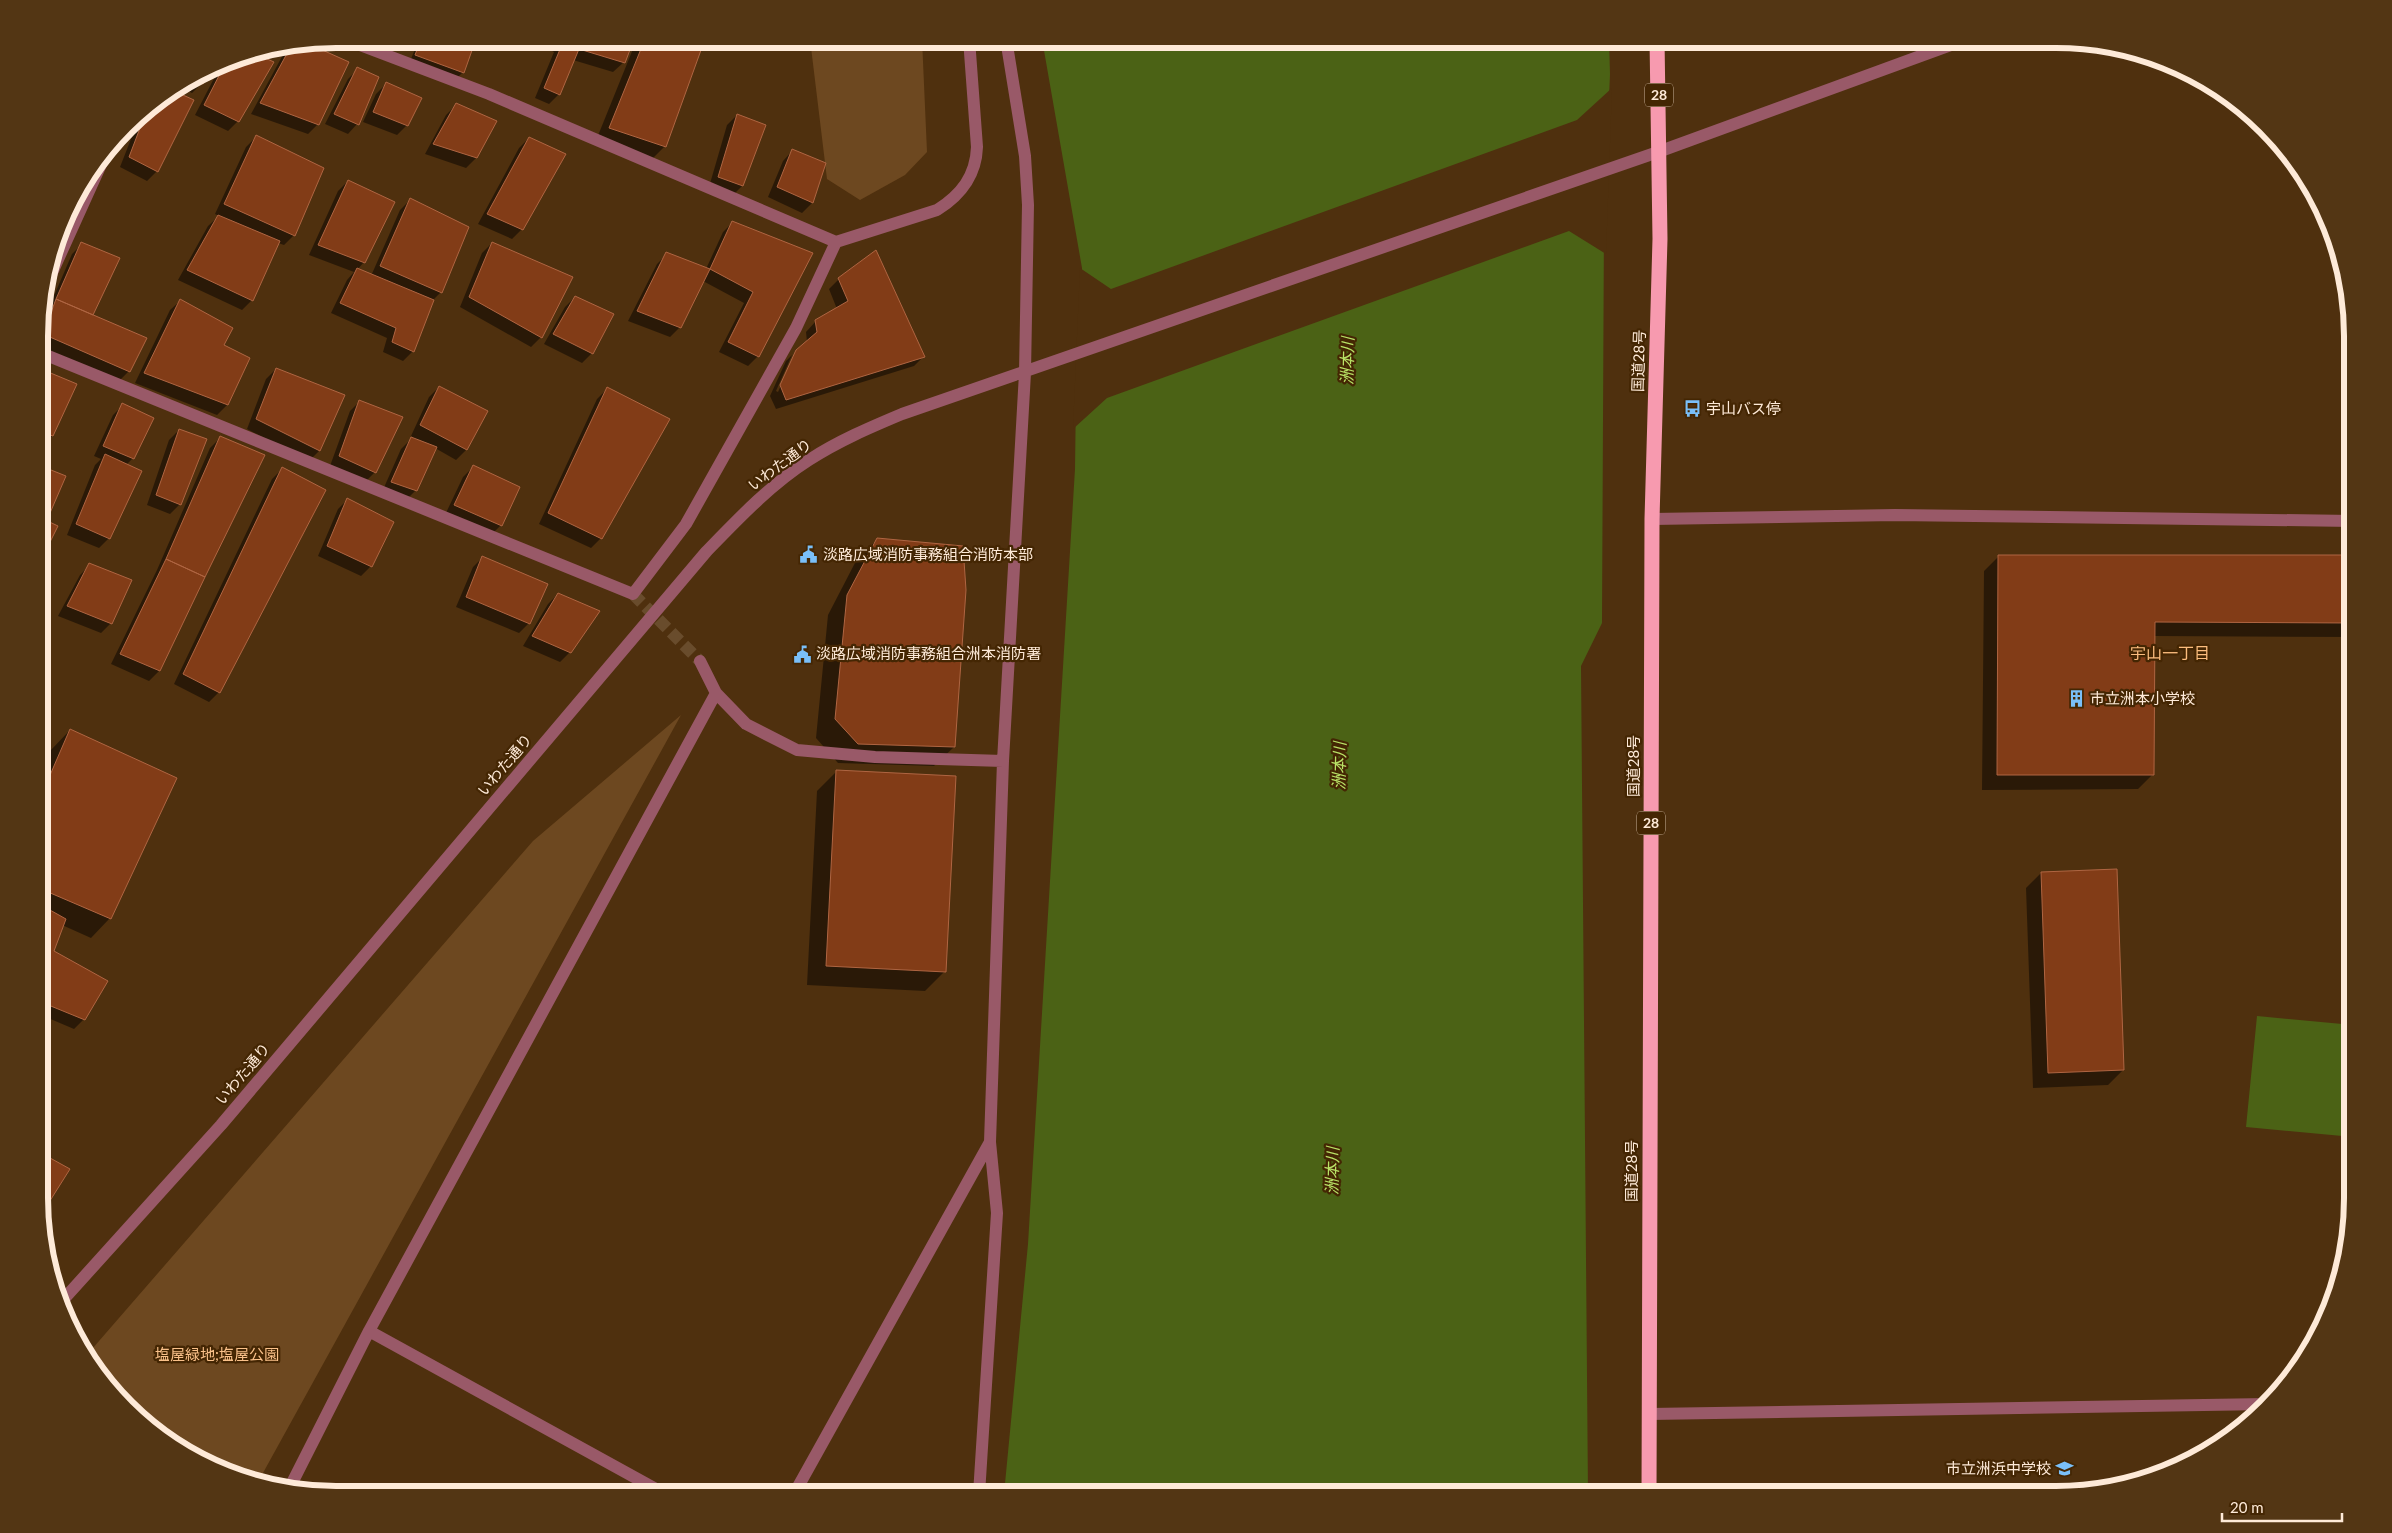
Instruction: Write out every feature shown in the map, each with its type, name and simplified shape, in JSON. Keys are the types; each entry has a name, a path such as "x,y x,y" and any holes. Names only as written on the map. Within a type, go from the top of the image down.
{"highway":[{"name":"国道28号","path":"1649,1486 1652,519 1660,239 1657,48"}],"street":[{"path":"368,48 489,94 836,242 937,210 950,202 968,181 976,163 977,147 970,48"},
{"path":"979,1486 997,1213 990,1142 1003,761 1025,373 1028,205 1025,156 1007,48"},
{"name":"いわた通り","path":"65,1297 222,1125 706,552 732,525 808,460 863,430 902,414 1025,373 1658,152 1942,48"},
{"path":"56,264 97,174"},
{"path":"48,356 633,594 686,524 796,328 836,242"},
{"path":"1652,519 1895,515 2344,521"},
{"path":"700,661 716,693 746,724 798,750 876,757 1003,761"},
{"path":"292,1482 369,1331 716,693"},
{"path":"798,1486 990,1142"},
{"path":"369,1331 650,1486"},
{"path":"1649,1414 2257,1404"}],"green space":[{"path":"811,48 922,48 927,152 905,175 860,200 827,179"},
{"name":"塩屋緑地;塩屋公園","path":"681,715 261,1476 225,1464 191,1447 145,1414 119,1388 91,1350 533,841"}],"water":[{"name":"洲本川","path":"1044,48 1609,48 1610,74 1604,219 1602,623 1581,666 1588,1486 1005,1486 1028,1244 1075,469 1076,394 1082,268"},
{"path":"2257,1016 2344,1024 2344,1136 2246,1127"}],"pier":[{"path":"1612,88 1606,254 1569,231 1107,398 1073,429 1080,268 1111,289 1577,120"}],"building":[{"path":"318,48 349,62 319,125 260,103 288,52"},
{"path":"418,48 473,48 464,73 415,55"},
{"path":"561,48 631,48 625,63 579,49 560,95 544,88"},
{"path":"641,48 702,48 666,147 609,128"},
{"path":"262,57 274,62 239,122 204,105 222,71"},
{"path":"357,67 379,77 359,125 334,114"},
{"path":"207,78 203,84 199,82"},
{"path":"386,82 422,98 408,126 373,112"},
{"path":"179,93 194,100 158,172 129,157 145,119"},
{"path":"456,103 497,121 477,158 433,144"},
{"path":"737,114 766,125 743,186 718,177"},
{"path":"256,135 324,168 295,236 224,204"},
{"path":"529,137 566,154 523,230 487,214"},
{"path":"792,149 826,163 813,203 777,187"},
{"path":"348,180 395,202 365,263 318,245"},
{"path":"410,198 469,227 442,293 380,266"},
{"path":"218,215 280,241 253,301 187,270"},
{"path":"732,221 813,253 759,357 728,342 753,292 710,269"},
{"path":"81,242 120,258 93,315 56,299"},
{"path":"492,242 573,277 542,338 469,297"},
{"path":"876,250 925,357 786,400 780,385 796,350 817,332 815,320 848,301 838,278"},
{"path":"666,252 710,269 681,328 637,311"},
{"path":"357,268 434,300 414,352 392,342 396,328 340,303"},
{"path":"575,296 614,314 593,354 553,334"},
{"path":"56,299 147,338 130,372 48,336 48,321"},
{"path":"180,299 233,328 224,345 250,358 228,405 144,373"},
{"path":"276,368 345,395 320,451 256,419"},
{"path":"48,372 77,384 53,436 48,434"},
{"path":"439,386 488,411 467,450 420,425"},
{"path":"607,387 670,419 602,539 548,513"},
{"path":"359,400 403,417 376,473 339,456"},
{"path":"122,403 154,418 134,459 103,446"},
{"path":"179,429 207,439 181,505 156,495"},
{"path":"220,436 265,455 205,577 166,559"},
{"path":"411,437 437,447 417,491 391,482"},
{"path":"105,454 142,471 110,539 76,524"},
{"path":"473,465 520,487 502,526 454,505"},
{"path":"282,467 326,490 220,693 183,674"},
{"path":"48,469 66,476 50,513 48,512"},
{"path":"347,498 394,522 372,567 327,546"},
{"path":"48,521 58,526 48,546"},
{"path":"877,538 963,546 966,590 955,747 858,744 835,719 847,595"},
{"name":"市立洲本小学校","path":"1998,555 2344,555 2344,623 2155,622 2154,775 1997,775"},
{"path":"482,556 548,584 530,624 466,597"},
{"path":"166,559 205,577 160,671 120,654"},
{"path":"89,563 132,580 112,624 67,606"},
{"path":"558,593 600,611 571,653 532,636"},
{"path":"70,729 177,778 111,919 48,892 48,780"},
{"path":"836,770 956,776 946,972 826,966"},
{"path":"2117,869 2124,1070 2048,1073 2041,872"},
{"path":"48,909 66,919 54,951 108,981 85,1020 48,1005"},
{"path":"48,1157 70,1169 48,1204"}],"tunnel":[{"path":"633,594 700,661"}],"place":[{"name":"宇山バス停","path":"1692,409"},
{"name":"淡路広域消防事務組合消防本部","path":"809,555"},
{"name":"淡路広域消防事務組合洲本消防署","path":"802,654"},
{"name":"市立洲本小学校","path":"2076,699"},
{"name":"市立洲浜中学校","path":"2065,1469"}],"district":[{"name":"宇山一丁目","path":"2170,653"}]}
